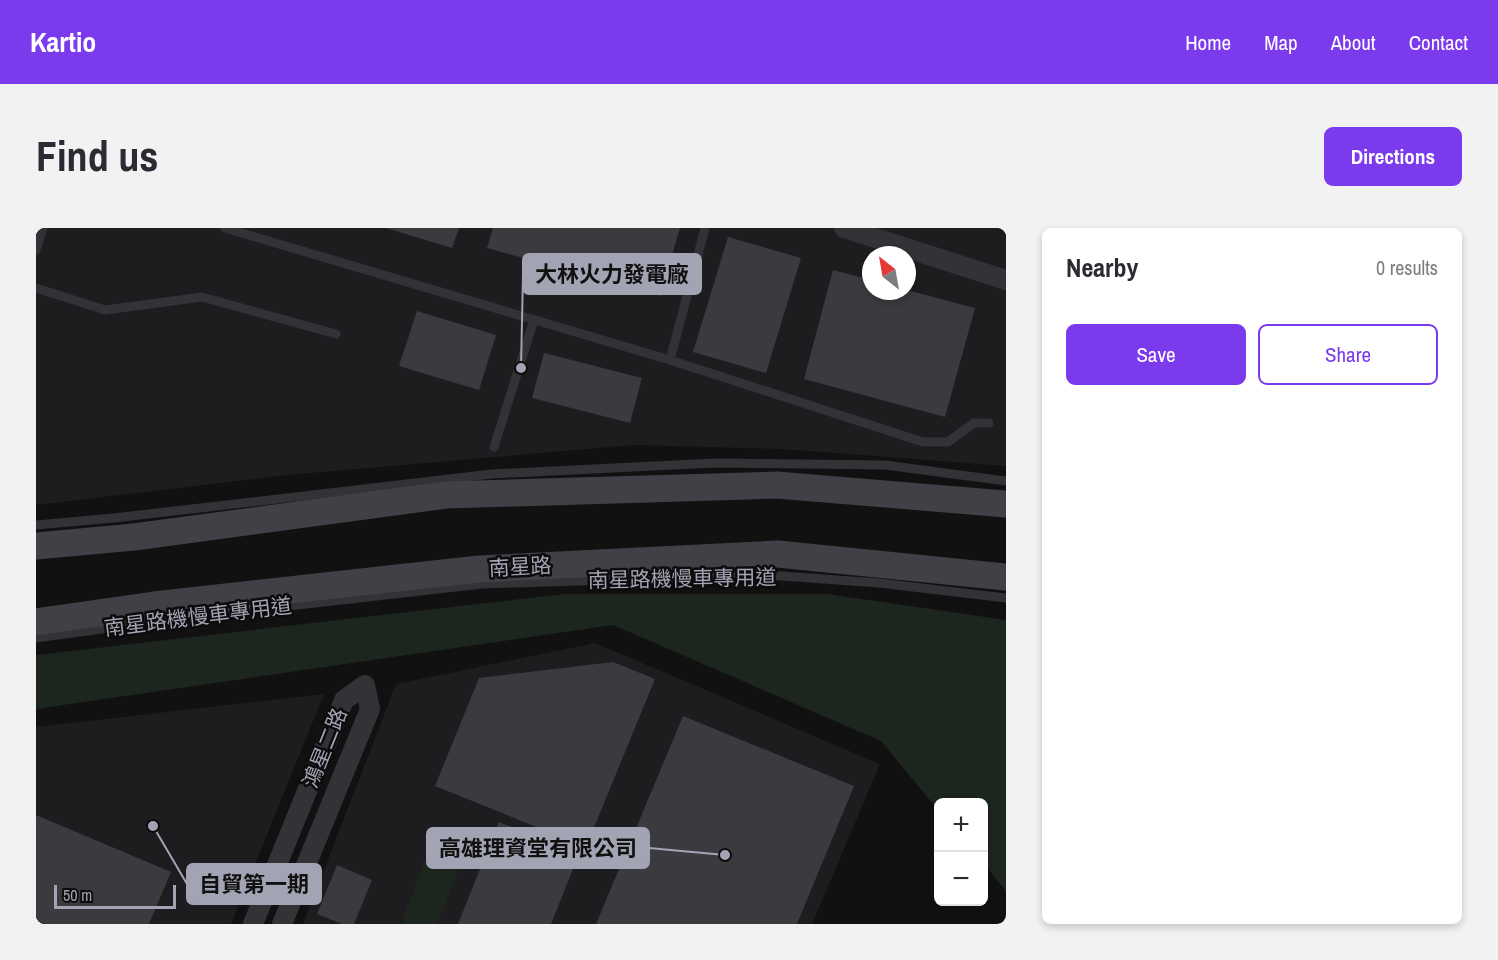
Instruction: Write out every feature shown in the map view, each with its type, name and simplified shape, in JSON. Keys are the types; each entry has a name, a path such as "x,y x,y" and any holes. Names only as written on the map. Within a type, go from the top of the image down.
{"street":[{"path":"844,228 1006,280"},
{"path":"36,546 134,537 446,495 777,485 1006,504"},
{"name":"南星路","path":"36,622 154,605 479,569 778,554 1006,577"},
{"name":"鴻星二路","path":"254,924 344,700 365,685 370,709 282,924"}],"lane":[{"path":"36,250 43,228"},
{"path":"225,228 670,360 923,442 948,442 974,423 989,423"},
{"path":"670,360 705,228"},
{"path":"36,288 105,310 202,297 336,334"},
{"path":"494,447 534,320"},
{"path":"36,525 492,474 702,464 885,465 1006,481"},
{"name":"南星路機慢車專用道","path":"36,638 174,619 482,584 768,575 1006,598"}],"shaded area":[{"path":"36,228 1006,228 1006,466 782,449 633,445 287,475 36,505"},
{"path":"565,594 827,594 1006,620 1006,891 988,869 988,798 934,798 934,805 881,741 613,625 36,709 36,655"},
{"path":"595,643 880,764 812,924 303,924 396,684"},
{"path":"324,694 231,924 36,924 36,727"},
{"path":"443,843 456,848 463,859 437,924 405,924 404,915 426,858 435,847"}],"building":[{"path":"386,228 459,228 452,248"},
{"path":"493,228 680,228 660,296 487,248"},
{"path":"728,237 801,258 766,373 693,352"},
{"path":"833,270 862,278 862,300 916,300 916,292 975,308 945,417 804,379"},
{"path":"417,311 496,335 479,390 399,366"},
{"path":"544,353 642,378 630,423 532,398"},
{"path":"613,662 655,679 586,847 435,786 479,678"},
{"path":"683,716 854,786 797,924 596,924"},
{"path":"36,815 171,872 149,924 36,924"},
{"path":"499,822 579,854 551,924 458,924"},
{"path":"337,865 372,880 354,924 342,924 317,914"}],"place":[{"name":"大林火力發電廠","path":"521,368"},
{"name":"自貿第一期","path":"153,826"},
{"name":"高雄理資堂有限公司","path":"725,855"}]}
